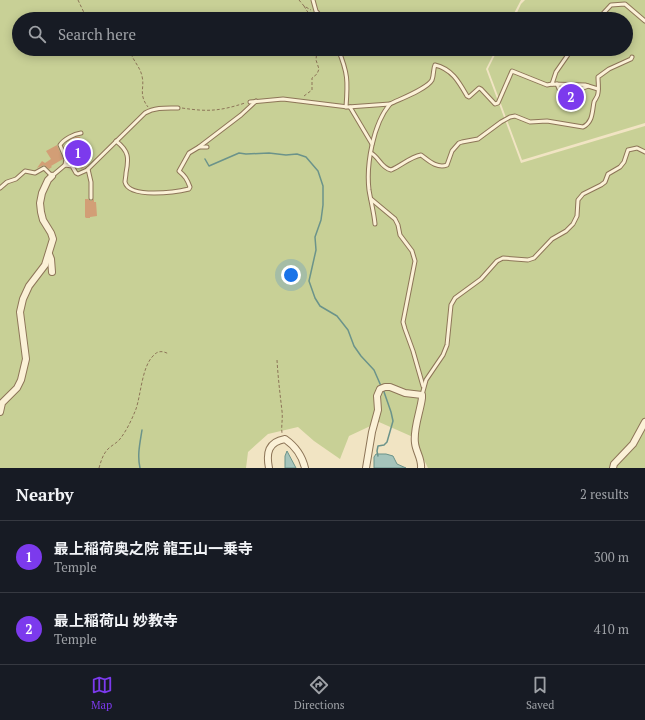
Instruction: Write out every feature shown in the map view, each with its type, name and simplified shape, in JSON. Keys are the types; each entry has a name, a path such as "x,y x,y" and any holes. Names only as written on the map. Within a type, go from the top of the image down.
{"street":[{"path":"0,412 2,402 17,388 21,380 26,359 20,312 23,299 29,286 45,265 53,239 41,212 40,203 45,186 52,176"},
{"path":"49,254 52,272"},
{"path":"366,468 372,432 378,410 377,396 380,389 385,387 422,395 415,431 415,443 422,464 421,468"},
{"path":"613,468 614,464 633,444 645,422"},
{"path":"268,468 267,458 272,444 284,439 294,445 305,468"}],"lane":[{"path":"313,0 316,11"},
{"path":"604,12 611,5 625,4 645,21"},
{"path":"341,56 346,70 348,107 372,144"},
{"path":"552,84 556,72 567,56"},
{"path":"371,152 376,155 384,167 391,170 400,167 416,156 421,155 436,165 443,166 447,164 452,151 458,143 478,139 510,117 515,116 530,122 547,121 583,128 587,126 591,119 594,101 598,95 598,77 609,69 631,59 632,57"},
{"path":"250,102 283,99 302,100 348,107 390,104 428,85 433,76 435,65 444,68 455,76 467,96 469,97 479,88 495,104 498,103 512,71 547,85 557,84 588,86 598,89"},
{"path":"557,84 562,96 588,86"},
{"path":"116,140 124,146 127,154 128,163 125,182 132,190 141,193 174,192 189,189 190,187 187,179 179,171 189,152 241,115 256,101"},
{"path":"375,224 369,189 372,144 386,109 390,104"},
{"path":"65,165 72,166 78,174 88,169 116,140 150,110 178,108"},
{"path":"0,188 7,182 16,179 25,171 35,173 44,168 52,176 65,165 66,159 61,150 61,142 75,134 81,133"},
{"path":"199,146 207,147"},
{"path":"422,395 426,380 448,345 451,305 454,298 481,279 497,261 502,258 528,260 537,256 552,239 566,232 573,224 577,216 578,200 582,194 601,186 605,182 608,174 620,167 624,162 628,150 637,148 645,152"},
{"path":"88,169 91,182 91,198"},
{"path":"371,199 395,219 400,235 414,255 403,322 424,388"}],"path":[{"path":"78,0 84,12"},
{"path":"299,0 308,12"},
{"path":"304,6 316,11"},
{"path":"133,56 142,75 141,93 143,100 150,110"},
{"path":"302,100 304,96 312,90 312,78 320,69 316,60 316,56"},
{"path":"178,108 211,111 224,110 250,102"},
{"path":"99,468 103,456 107,450 119,439 129,424 136,407 151,356 157,352 163,351 169,354"},
{"path":"277,360 282,413 281,426 284,439"}],"green space":[{"path":"0,0 521,0 515,12 12,12 12,56 492,56 486,69 521,163 645,126 645,468 428,468 413,437 379,422 349,436 340,459 314,441 298,427 268,434 248,452 246,468 0,468"},
{"path":"525,0 645,0 645,123 522,160 488,69 494,56 633,56 633,12 517,12"}],"water":[{"path":"287,451 296,468 285,468 285,456"},
{"path":"376,454 393,456 397,464 406,468 374,468 374,457"}],"building":[{"path":"76,137 80,137 82,141 80,143 87,157 85,158 89,164 81,169 74,157 68,157 64,146 68,143 68,141"},
{"path":"57,145 63,159 51,166 52,167 49,169 44,165 37,168 42,161 45,163 51,159 46,151"},
{"path":"85,199 91,201 94,199 94,202 96,202 97,216 90,218 85,217"}],"waterway":[{"path":"205,159 209,166 239,153 297,154 306,157 318,171 323,186 323,205 321,220 315,237 316,250 309,281 315,298 320,306 337,316 348,330 354,346 374,370 381,386"},
{"path":"378,456 378,446 384,445 387,442 393,421 383,389"},
{"path":"140,468 139,454 142,430"}],"place":[{"name":"最上稲荷山 妙教寺","path":"571,97"},
{"name":"最上稲荷奥之院 龍王山一乗寺","path":"78,153"}]}
